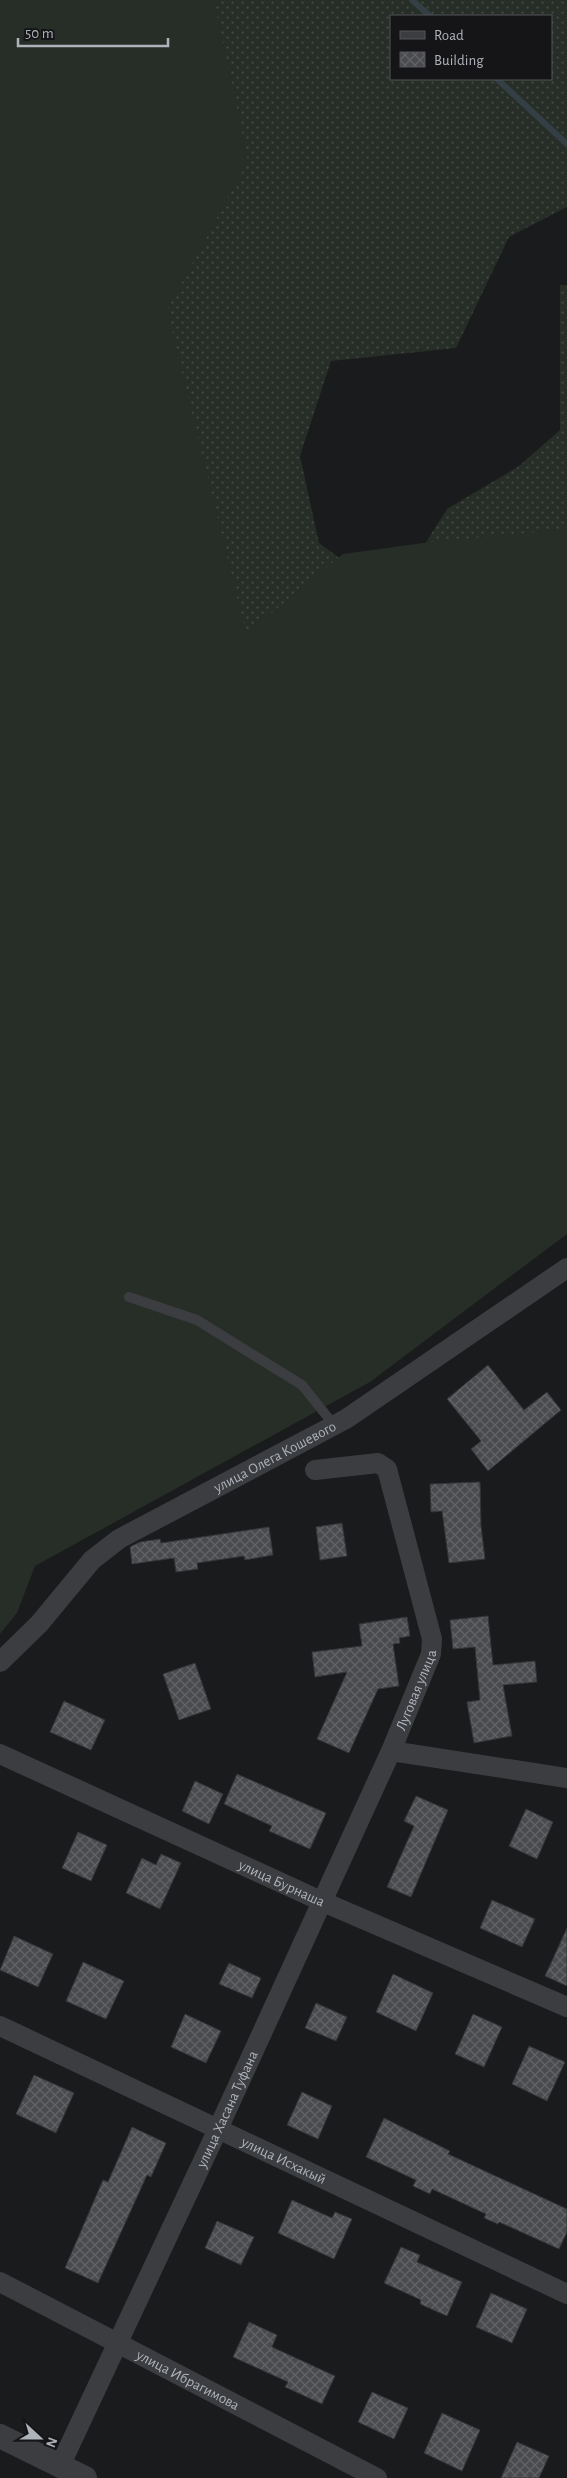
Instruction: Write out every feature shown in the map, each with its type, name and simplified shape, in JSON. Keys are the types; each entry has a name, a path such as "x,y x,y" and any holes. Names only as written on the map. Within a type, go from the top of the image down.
{"street":[{"name":"улица Олега Кошевого","path":"0,1662 38,1624 92,1560 119,1539 334,1425 567,1268"},
{"name":"Луговая улица","path":"315,1470 378,1462 387,1469 394,1489 432,1639 427,1669 391,1751 567,1778"},
{"name":"улица Хасана Туфана","path":"60,2466 218,2129 391,1751"},
{"name":"улица Бурнаша","path":"0,1754 321,1901 567,2007"},
{"name":"улица Исхакый","path":"0,2026 567,2294"},
{"name":"улица Ибрагимова","path":"0,2282 377,2478"},
{"path":"0,2436 85,2478"}],"lane":[{"path":"129,1297 197,1320 302,1385 334,1425"}],"shaded area":[{"path":"0,0 214,0 248,161 167,310 246,634 343,554 423,543 567,529 567,1234 370,1382 35,1566 17,1613 0,1634"},
{"path":"136,0 567,0 567,207 509,237 456,348 331,361 300,456 319,543 357,571 0,838"},
{"path":"560,285 567,285 567,622 401,582 447,509 519,466 560,430"}],"building":[{"path":"488,1365 524,1410 547,1392 561,1410 488,1471 471,1449 481,1441 447,1399"},
{"path":"480,1482 481,1526 485,1559 449,1563 442,1511 431,1512 430,1484"},
{"path":"342,1523 347,1556 320,1560 316,1527"},
{"path":"269,1527 273,1555 245,1560 244,1556 197,1563 198,1569 176,1572 174,1558 132,1564 130,1547 140,1542 160,1539 161,1543"},
{"path":"488,1616 493,1665 535,1661 537,1682 503,1685 512,1736 474,1743 467,1702 480,1700 475,1647 453,1649 450,1620"},
{"path":"407,1617 410,1636 399,1638 400,1643 393,1644 399,1686 378,1689 349,1753 317,1739 347,1672 315,1677 312,1652 362,1646 359,1624"},
{"path":"195,1663 211,1709 179,1720 163,1674"},
{"path":"64,1701 105,1720 91,1750 50,1732"},
{"path":"237,1774 326,1813 310,1849 269,1831 272,1826 224,1804"},
{"path":"195,1781 223,1794 209,1824 182,1811"},
{"path":"416,1796 448,1810 411,1897 387,1887 414,1826 404,1821"},
{"path":"526,1809 553,1822 537,1859 509,1846"},
{"path":"78,1832 107,1845 91,1881 62,1868"},
{"path":"161,1854 181,1863 160,1909 126,1893 142,1858 156,1865"},
{"path":"492,1900 535,1919 522,1947 480,1928"},
{"path":"567,1928 567,1986 545,1976"},
{"path":"14,1936 53,1954 38,1987 0,1970"},
{"path":"83,1962 124,1981 106,2019 66,2001"},
{"path":"229,1963 261,1978 252,1998 219,1984"},
{"path":"393,1974 433,1993 416,2031 376,2012"},
{"path":"316,2003 347,2017 336,2041 305,2028"},
{"path":"185,2014 221,2031 206,2063 171,2047"},
{"path":"473,2014 502,2027 484,2067 455,2054"},
{"path":"529,2046 565,2062 547,2101 512,2084"},
{"path":"34,2075 74,2093 56,2133 16,2114"},
{"path":"302,2092 332,2106 318,2139 287,2125"},
{"path":"384,2118 450,2151 448,2154 567,2209 567,2232 559,2249 499,2222 498,2224 484,2218 486,2214 432,2189 430,2194 413,2186 416,2180 366,2157"},
{"path":"132,2127 166,2143 151,2177 147,2175 98,2283 65,2268 103,2180 108,2182"},
{"path":"292,2200 332,2218 335,2212 352,2219 334,2259 278,2233"},
{"path":"217,2221 254,2237 241,2265 205,2248"},
{"path":"401,2247 420,2255 417,2262 462,2282 447,2316 420,2304 421,2300 384,2283"},
{"path":"491,2293 527,2309 512,2343 476,2327"},
{"path":"249,2322 277,2335 272,2347 335,2376 322,2404 285,2387 288,2382 233,2357"},
{"path":"372,2392 408,2408 394,2439 358,2422"},
{"path":"442,2413 480,2430 462,2471 424,2453"},
{"path":"517,2442 549,2456 539,2478 501,2478"}],"waterway":[{"path":"412,0 429,15"},
{"path":"498,80 567,144"}]}
